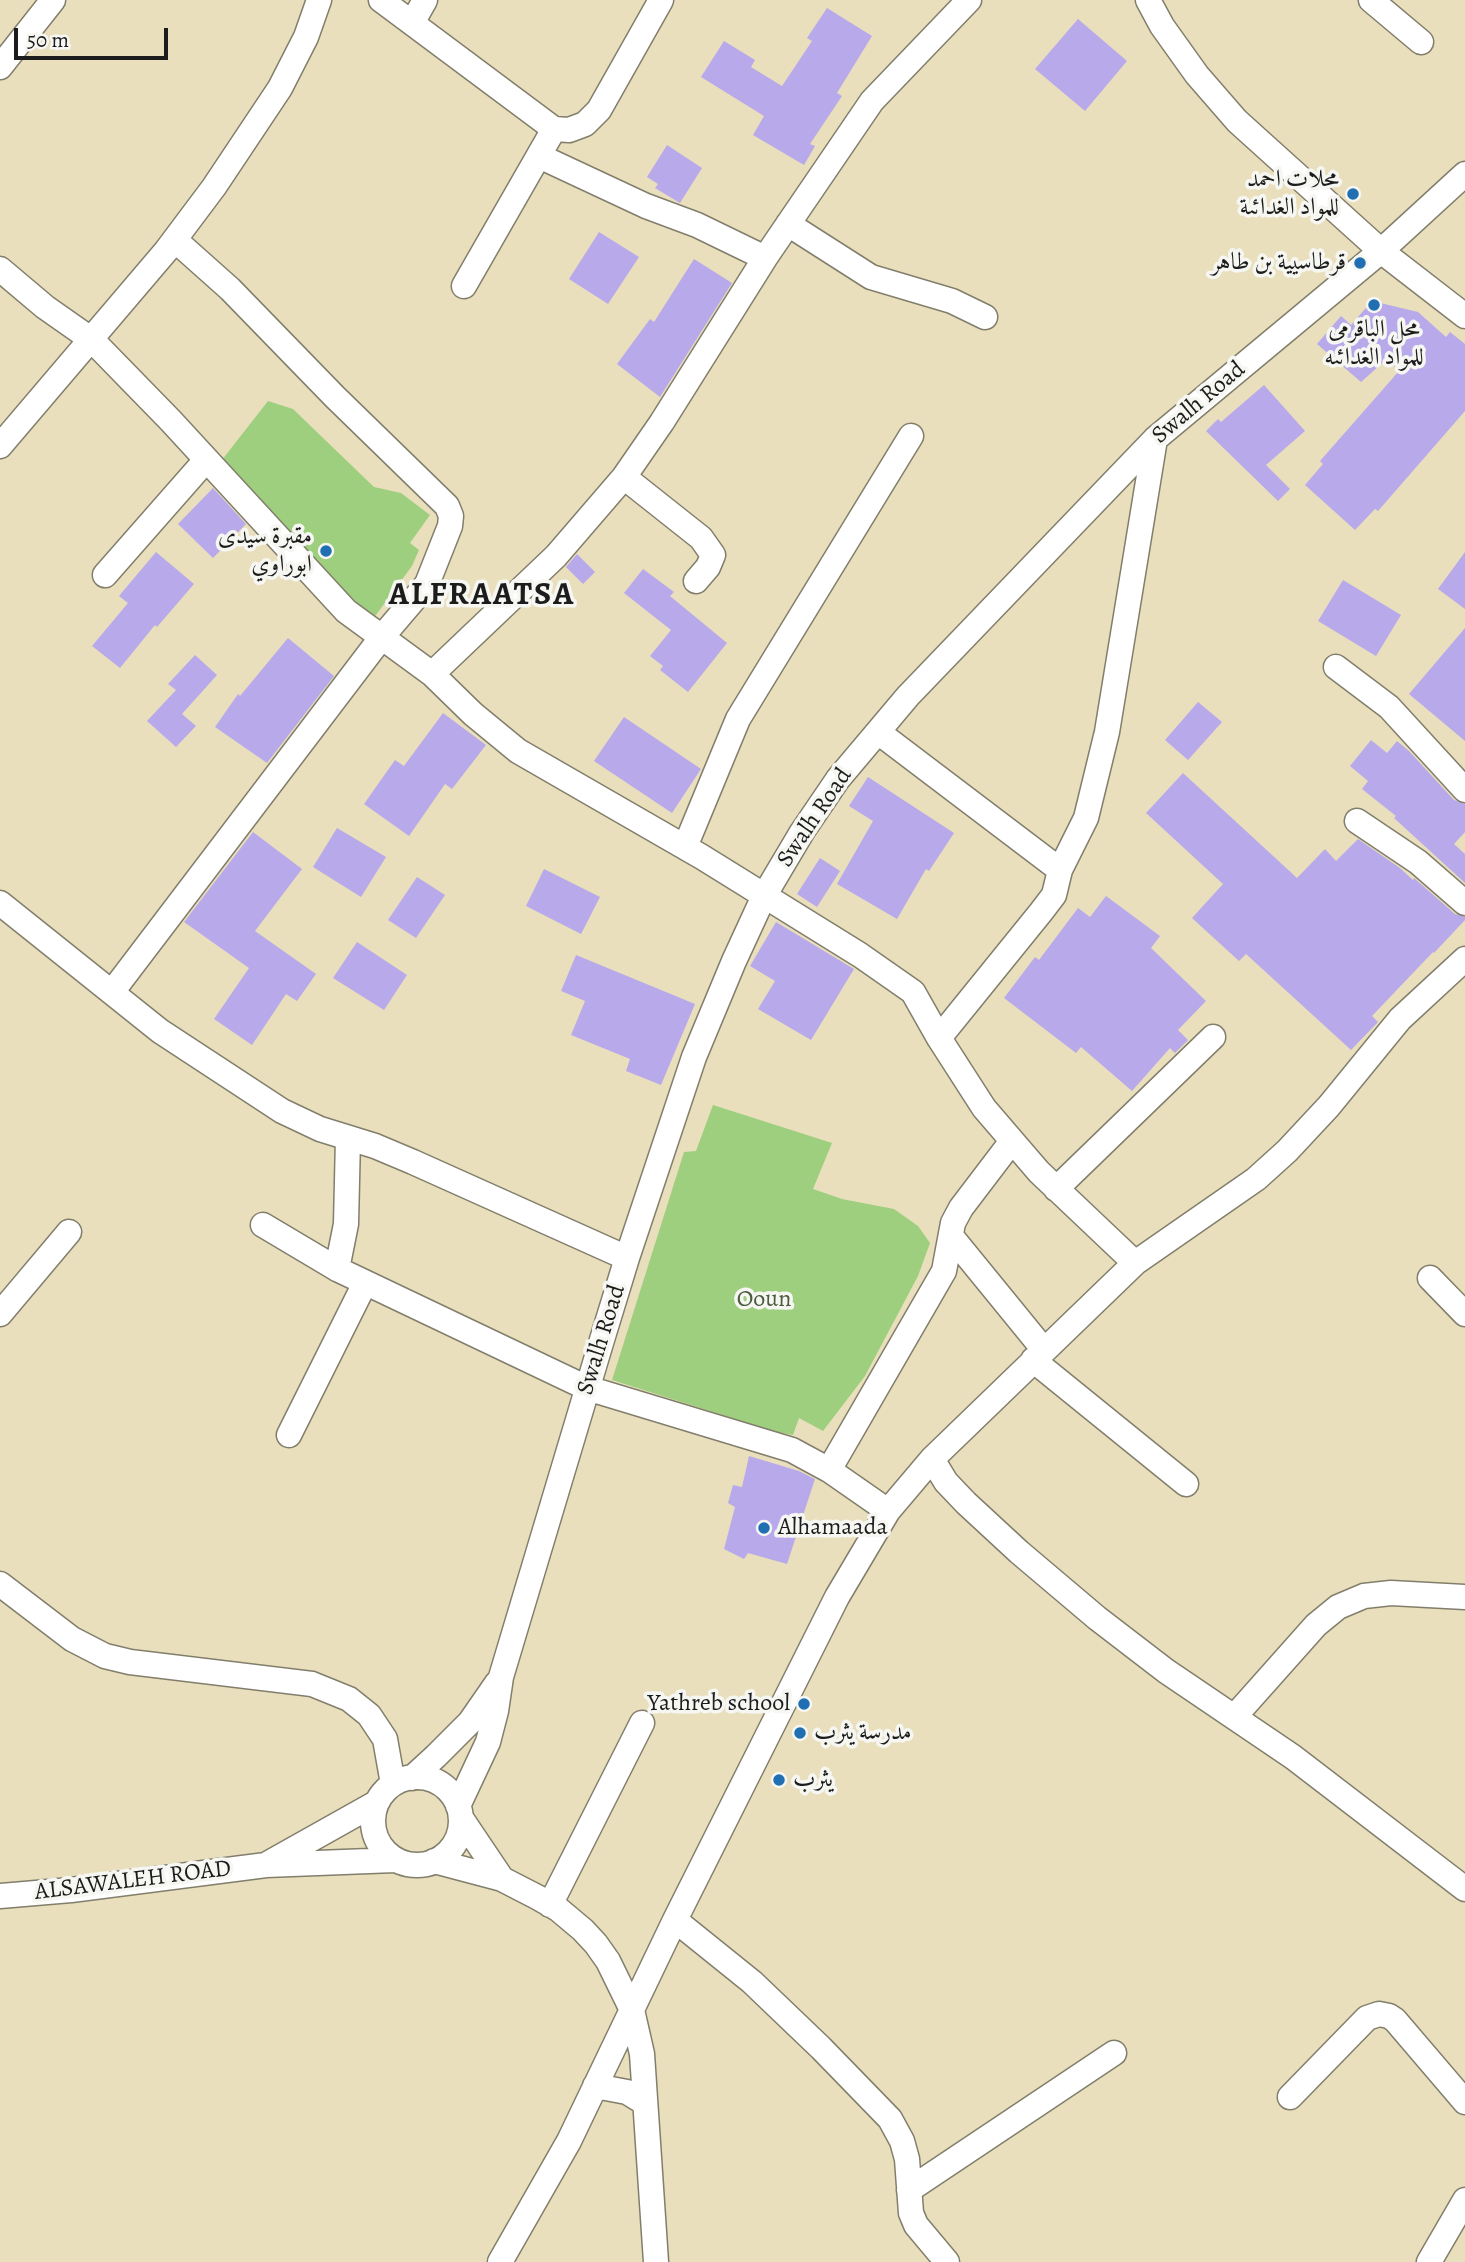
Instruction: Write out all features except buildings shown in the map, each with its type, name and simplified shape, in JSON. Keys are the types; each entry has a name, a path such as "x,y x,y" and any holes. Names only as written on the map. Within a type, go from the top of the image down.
{"street":[{"path":"0,67 54,0"},
{"path":"0,446 92,340 214,187 280,88 306,37 319,0"},
{"path":"381,0 554,129 569,130 585,124 598,110 661,0"},
{"path":"412,23 425,0"},
{"path":"432,674 556,556 624,477 662,422 765,258 872,100 969,0"},
{"path":"1148,0 1162,26 1197,75 1237,121 1381,251 1465,316"},
{"path":"1371,0 1421,42"},
{"path":"464,286 554,129"},
{"path":"539,156 646,206 697,225 765,258"},
{"name":"Swalh Road","path":"501,1677 627,1258 694,1057 764,896 802,832 838,779 908,696 1155,439 1381,251 1465,174"},
{"path":"788,224 872,277 952,301 985,317"},
{"path":"112,992 381,638 427,584 450,526 451,516 447,506 335,397 230,289 174,240"},
{"path":"0,269 45,307 92,340 346,611 432,674 473,714 518,751 685,847 860,955 913,992 984,1108 1038,1172 1135,1263"},
{"path":"685,847 738,719 911,436"},
{"path":"939,1038 1054,895 1060,870 1086,818 1107,732 1155,439"},
{"path":"105,575 206,460"},
{"path":"624,477 701,538 713,555 696,581"},
{"path":"1336,667 1389,707 1465,790"},
{"path":"878,732 1060,870"},
{"path":"1357,821 1418,862 1465,903"},
{"path":"0,903 160,1031 282,1111 320,1129 375,1146 413,1162 627,1258"},
{"path":"500,2262 569,2141 675,1920 836,1597 888,1511 932,1459 1135,1263 1256,1179 1287,1151 1329,1106 1400,1019 1465,959"},
{"path":"1056,1189 1213,1037"},
{"path":"337,1269 346,1224 348,1138"},
{"path":"830,1470 944,1271 953,1223 961,1208 1012,1140"},
{"path":"263,1224 337,1269 587,1388 792,1450 830,1470 888,1511"},
{"path":"0,1314 69,1232"},
{"path":"951,1236 1038,1355 1186,1484"},
{"path":"1430,1278 1465,1314"},
{"path":"289,1435 365,1283"},
{"path":"932,1459 946,1482 966,1503 1087,1610 1166,1671 1235,1716 1368,1812 1465,1888"},
{"path":"0,1584 72,1639 105,1656 130,1662 312,1684 349,1699 369,1715 385,1739 402,1781"},
{"path":"1235,1716 1315,1625 1338,1607 1364,1596 1391,1593 1465,1597"},
{"path":"501,1677 488,1742 459,1812 460,1832 454,1844 446,1854 421,1865 395,1860 377,1841 373,1829 376,1803 383,1792 436,1756 470,1722 501,1677"},
{"path":"550,1905 642,1723"},
{"path":"402,1781 426,1778 440,1784 451,1794 459,1812 502,1879"},
{"path":"266,1865 376,1803"},
{"name":"ALSAWALEH ROAD","path":"0,1896 266,1865 395,1860"},
{"path":"434,1861 502,1879 550,1905 583,1930 596,1944 632,2010 642,2054 656,2262"},
{"path":"675,1920 752,1982 890,2119 902,2141 907,2159 911,2213 916,2225 947,2262"},
{"path":"1290,2097 1367,2018 1379,2014 1395,2020 1465,2102"},
{"path":"909,2190 1114,2053"},
{"path":"595,2086 627,2092 645,2103"},
{"path":"1429,2262 1465,2200"}],"green space":[{"path":"268,401 293,409 374,487 401,493 430,515 410,543 419,550 412,566 373,619 218,465"},
{"name":"Ooun","path":"713,1105 832,1143 813,1189 842,1199 894,1209 918,1226 930,1243 918,1276 865,1376 823,1431 799,1418 793,1435 776,1432 612,1380 684,1152 696,1151"}],"place":[{"name":"محلات احمد للمواد الغدائىة","path":"1353,194"},
{"name":"قرطاسيية بن طاهر","path":"1360,263"},
{"name":"محل الباقرمى للمواد الغدائىه","path":"1374,305"},
{"name":"مقبرة سيدى ابوراوي","path":"326,551"},
{"name":"Alhamaada","path":"764,1528"},
{"name":"Yathreb school","path":"804,1704"},
{"name":"مدرسة يثرب","path":"800,1733"},
{"name":"يثرب","path":"779,1780"}],"district":[{"name":"ALFRAATSA","path":"482,596"}]}
